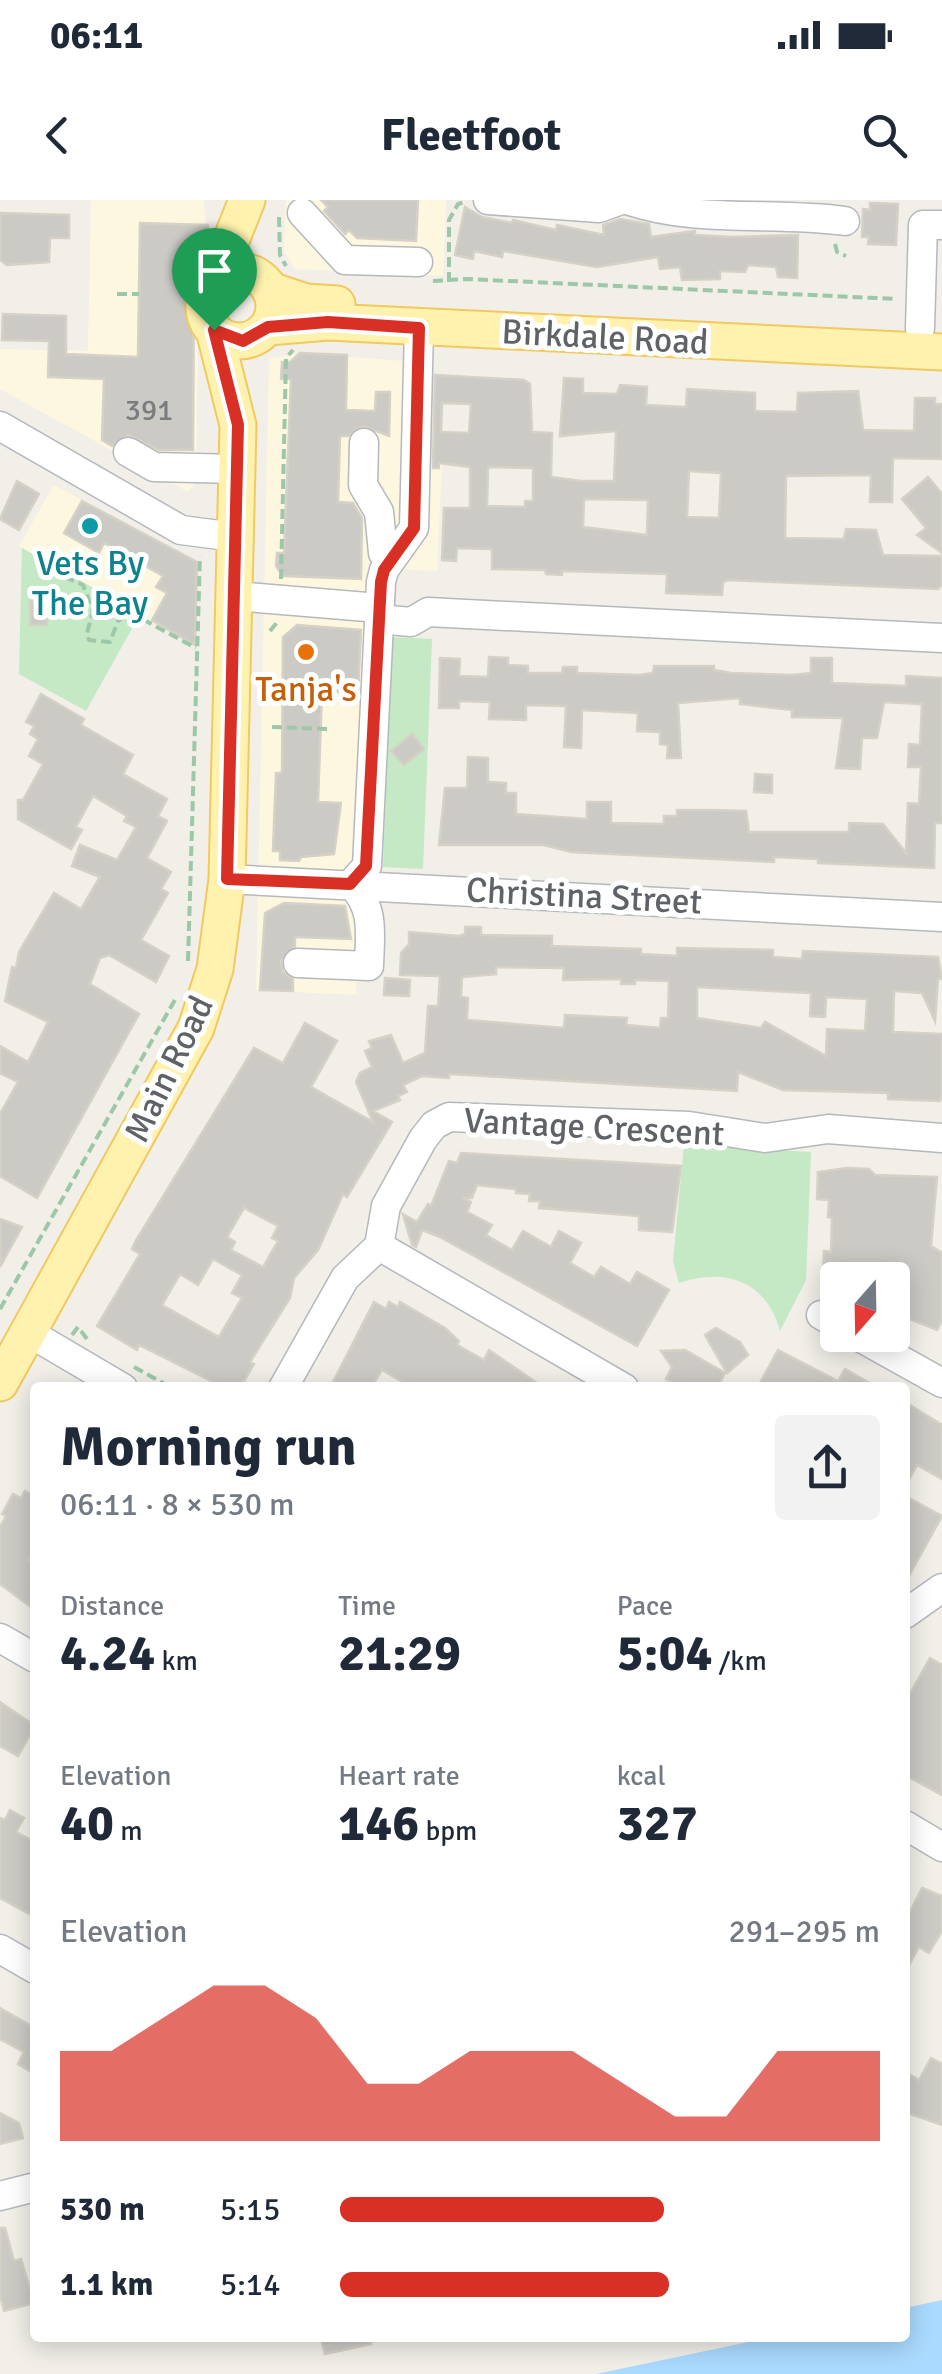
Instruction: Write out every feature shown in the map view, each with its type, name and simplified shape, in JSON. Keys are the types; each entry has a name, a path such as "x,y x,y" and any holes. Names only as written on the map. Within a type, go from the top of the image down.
{"main road":[{"path":"246,208 274,280 272,339 243,341 214,330 204,311 246,208"},
{"path":"215,281 236,271 274,280"},
{"name":"Birkdale Road","path":"274,280 306,302 427,292 931,327"},
{"name":"Birkdale Road","path":"427,292 444,318 538,334 931,327"},
{"name":"Birkdale Road","path":"272,339 310,322 427,292"},
{"name":"Main Road","path":"0,1382 196,1028 216,969 227,879 238,425 214,330"},
{"name":"Main Road","path":"238,425 272,339"}],"street":[{"path":"488,200 599,208 624,200 654,209 715,217 840,214"},
{"path":"291,207 345,260 427,292 414,528 384,570 366,866 350,884 366,900 370,912 369,966 298,963"},
{"path":"931,327 924,224 942,225"},
{"path":"0,426 181,530 235,538"},
{"path":"364,442 363,486 378,512 382,553 390,560"},
{"path":"128,452 154,467 237,470"},
{"path":"234,596 379,614 411,622 428,612 942,638"},
{"name":"Christina Street","path":"227,879 942,916"},
{"name":"Vantage Crescent","path":"380,1246 386,1206 423,1139 449,1117 689,1126 764,1138 828,1129 942,1138"},
{"path":"286,1382 345,1278 380,1246 614,1382"},
{"path":"28,1332 114,1382"},
{"path":"886,1352 942,1383"},
{"path":"910,1610 942,1588"},
{"path":"0,1638 30,1655"},
{"path":"910,1828 942,1847"},
{"path":"0,1949 30,1966"},
{"path":"0,2196 30,2188"}],"path":[{"path":"427,292 450,220 458,204 469,200"},
{"path":"274,280 291,207"},
{"path":"427,292 467,278 931,327"},
{"path":"117,294 139,294"},
{"path":"272,339 280,580"},
{"path":"187,972 200,551"},
{"path":"51,571 83,585 93,611 86,633 90,640 110,642 118,621 131,613 197,649"},
{"path":"272,727 328,729"},
{"path":"0,1308 178,993"}],"shaded area":[{"path":"91,200 204,200 208,262 199,299 196,482 188,492 0,389 0,349 88,351"},
{"path":"286,200 446,200 443,276 294,269 284,250"},
{"path":"300,353 429,363 426,464 442,464 437,571 369,568 356,995 256,990 269,359"},
{"path":"54,485 197,562 195,645 19,546"}],"green space":[{"path":"22,548 140,614 86,711 19,674"},
{"path":"392,637 432,639 423,869 383,867"},
{"path":"684,1145 811,1152 806,1280 780,1331 765,1300 742,1282 712,1277 679,1283 673,1261"}],"water":[{"path":"942,2300 942,2374 596,2374 749,2342 910,2342 910,2307"}],"building":[{"path":"321,200 418,200 416,241 357,238 349,230 345,234 324,211 328,207"},
{"path":"870,203 898,204 896,245 868,244 869,237 862,237 863,209 870,210"},
{"path":"465,207 482,217 556,230 557,225 604,235 603,225 620,219 649,224 651,237 695,231 695,235 734,237 798,235 797,278 778,277 776,267 748,265 745,272 720,271 720,279 682,280 680,267 660,269 658,257 597,267 503,251 502,257 474,251 473,259 455,255"},
{"path":"0,213 69,215 69,238 50,238 49,262 7,265 0,260"},
{"path":"140,223 208,225 208,242 194,283 193,450 159,450 129,435 112,446 102,440 104,379 48,377 49,341 2,340 3,314 66,316 66,354 138,357"},
{"path":"300,353 347,355 346,410 375,411 376,392 390,392 389,436 363,426 348,436 340,436 338,502 353,503 362,518 361,579 283,576 276,566 277,553 284,553 291,379 281,379 282,362 290,362"},
{"path":"435,375 524,380 530,384 532,432 552,433 551,477 581,481 614,481 616,431 560,436 564,378 583,379 583,393 617,394 620,385 647,387 646,405 686,407 687,389 755,393 755,411 797,412 798,393 858,391 863,430 914,431 915,398 935,398 935,404 942,404 942,459 893,458 892,502 870,502 871,475 786,476 785,538 844,539 846,529 876,530 883,555 942,556 942,585 938,589 728,580 723,582 722,595 666,593 667,574 562,571 562,575 546,574 545,570 492,569 492,549 457,548 456,561 442,560 444,508 470,508 470,467 439,463 439,468 433,468","holes":["442,403 471,404 469,433 441,432","488,467 533,468 533,501 525,501 525,507 487,506","689,471 721,473 719,518 687,517","584,499 648,500 647,535 583,527"]},
{"path":"928,477 942,494 942,553 917,535 926,528 902,499"},
{"path":"17,481 39,494 19,530 0,519"},
{"path":"82,501 197,562 195,645 152,620 167,593 156,587 163,576 104,543 99,553 64,533"},
{"path":"30,601 46,601 47,625 30,625"},
{"path":"297,625 361,630 358,693 322,691 318,802 341,803 334,854 301,857 299,861 280,860 280,851 273,851 276,773 282,773 283,637"},
{"path":"489,657 508,658 508,665 528,666 528,673 562,673 563,667 577,667 577,673 639,675 653,673 654,666 714,666 714,670 731,673 792,675 811,673 811,658 832,658 832,683 906,686 906,676 942,678 942,823 935,823 934,868 774,857 774,862 571,852 544,845 439,845 445,788 467,788 468,757 488,758 488,782 506,783 506,793 516,793 516,814 587,819 587,802 611,802 611,823 664,824 664,816 677,816 677,810 712,810 746,811 749,832 849,832 849,823 883,824 906,853 908,803 919,804 921,767 908,767 909,744 920,745 922,704 884,702 877,738 862,738 860,769 836,768 843,718 792,717 792,710 740,704 740,698 678,703 681,758 667,758 668,745 660,744 660,732 637,731 638,713 582,710 581,748 564,747 566,706 526,705 526,720 489,719 490,702 459,701 459,708 439,708 440,658 460,659 459,676 488,677"},
{"path":"41,694 84,719 81,725 133,755 123,774 167,799 158,816 167,821 147,858 171,872 161,889 168,893 141,940 169,956 156,982 109,955 100,958 90,984 139,1014 37,1198 0,1176 0,1114 18,1082 0,1073 0,1046 28,1062 48,1022 5,1001 12,967 16,968 19,952 54,893 81,909 100,877 72,866 80,845 117,860 136,827 124,821 127,816 93,796 76,827 82,830 71,849 18,819 18,800 23,800 43,764 29,756 38,739 30,734 34,726 26,722"},
{"path":"412,734 424,749 404,765 391,751"},
{"path":"755,774 772,775 772,793 754,792"},
{"path":"284,903 345,906 351,939 295,937 295,946 281,961 283,972 293,979 293,991 260,990 265,913"},
{"path":"465,927 481,927 481,935 552,936 552,946 641,949 641,954 677,956 677,948 773,950 773,957 802,959 803,951 938,957 942,979 938,979 935,1021 922,993 894,991 893,1032 942,1034 940,1101 888,1099 888,1093 783,1090 738,1072 737,1091 449,1074 449,1078 422,1076 403,1085 407,1092 398,1096 400,1100 373,1111 392,1122 347,1197 343,1194 318,1250 294,1278 290,1298 250,1362 254,1364 244,1382 213,1382 139,1345 137,1350 97,1326 140,1254 132,1249 135,1242 254,1048 283,1063 305,1023 337,1041 311,1087 373,1122 356,1082 360,1073 372,1067 365,1051 372,1048 369,1041 391,1035 403,1063 425,1053 428,1006 438,1006 440,976 400,975 401,953 409,944 409,932 465,934","holes":["496,967 564,968 563,980 621,979 621,984 635,984 635,980 669,981 668,1018 661,1018 660,1028 626,1025 627,1018 565,1015 564,1028 467,1020 468,998 461,997 462,977 496,974","697,987 811,993 810,1016 825,1017 826,997 867,999 865,1031 827,1029 826,1056 765,1022 761,1028 697,1018","244,1208 278,1226 272,1238 278,1241 263,1267 231,1250 235,1242 227,1237","213,1259 242,1275 232,1293 242,1298 219,1337 162,1305 180,1274 198,1285"]},
{"path":"385,978 410,980 409,996 384,995"},
{"path":"461,1153 681,1166 672,1232 639,1230 639,1216 539,1208 540,1201 529,1201 530,1194 516,1193 516,1189 477,1185 472,1198 463,1198 471,1202 467,1212 492,1225 486,1235 512,1250 523,1231 551,1247 559,1231 581,1243 570,1263 594,1277 601,1267 630,1284 637,1272 669,1290 637,1346 440,1237 422,1230 416,1247 412,1245 403,1214 417,1222 428,1204 431,1206 449,1161 457,1163"},
{"path":"847,1168 869,1169 875,1175 937,1177 931,1246 942,1253 942,1321 937,1330 910,1319 910,1262 823,1262 824,1251 831,1252 832,1218 828,1217 829,1200 817,1199 818,1172"},
{"path":"0,1219 22,1227 0,1267"},
{"path":"374,1302 386,1309 389,1302 398,1307 400,1302 445,1328 459,1341 457,1345 484,1360 489,1350 535,1382 403,1382 382,1370 375,1382 333,1382"},
{"path":"716,1328 740,1342 748,1355 727,1373 705,1335"},
{"path":"685,1350 725,1373 720,1382 671,1382 666,1379 672,1367 661,1351"},
{"path":"778,1350 838,1381 845,1369 868,1382 761,1382"},
{"path":"910,1405 942,1425 942,1479 917,1465 910,1478"},
{"path":"25,1491 30,1494 30,1606 0,1584 0,1527 6,1516 2,1514 13,1494 21,1498"},
{"path":"910,1499 942,1516 910,1574"},
{"path":"930,1658 942,1665 942,1795 910,1778 910,1694"},
{"path":"0,1702 30,1723 30,1735 18,1756 0,1746"},
{"path":"10,1810 24,1818 16,1832 30,1839 30,1914 0,1898 0,1818 5,1820"},
{"path":"922,1888 942,1896 942,1931 929,1953 919,1947 910,1963 910,1912"},
{"path":"0,2008 30,2025 30,2071 18,2064 24,2052 0,2039"},
{"path":"931,2058 942,2064 942,2125 910,2114 910,2075 919,2080"},
{"path":"0,2113 19,2123 23,2138 0,2144"},
{"path":"0,2228 5,2228 14,2261 21,2259 30,2304 4,2311 0,2295"},
{"path":"322,2342 371,2342 371,2344 325,2354"}],"place":[{"name":"Vets By The Bay","path":"90,526"},
{"name":"Tanja's","path":"306,652"}],"route":[{"path":"294,323 419,328 414,528 404,547 390,560 381,582 366,866 360,878 350,884 227,879 238,425 228,373 214,330 222,337 243,341 268,327 294,323"}]}
